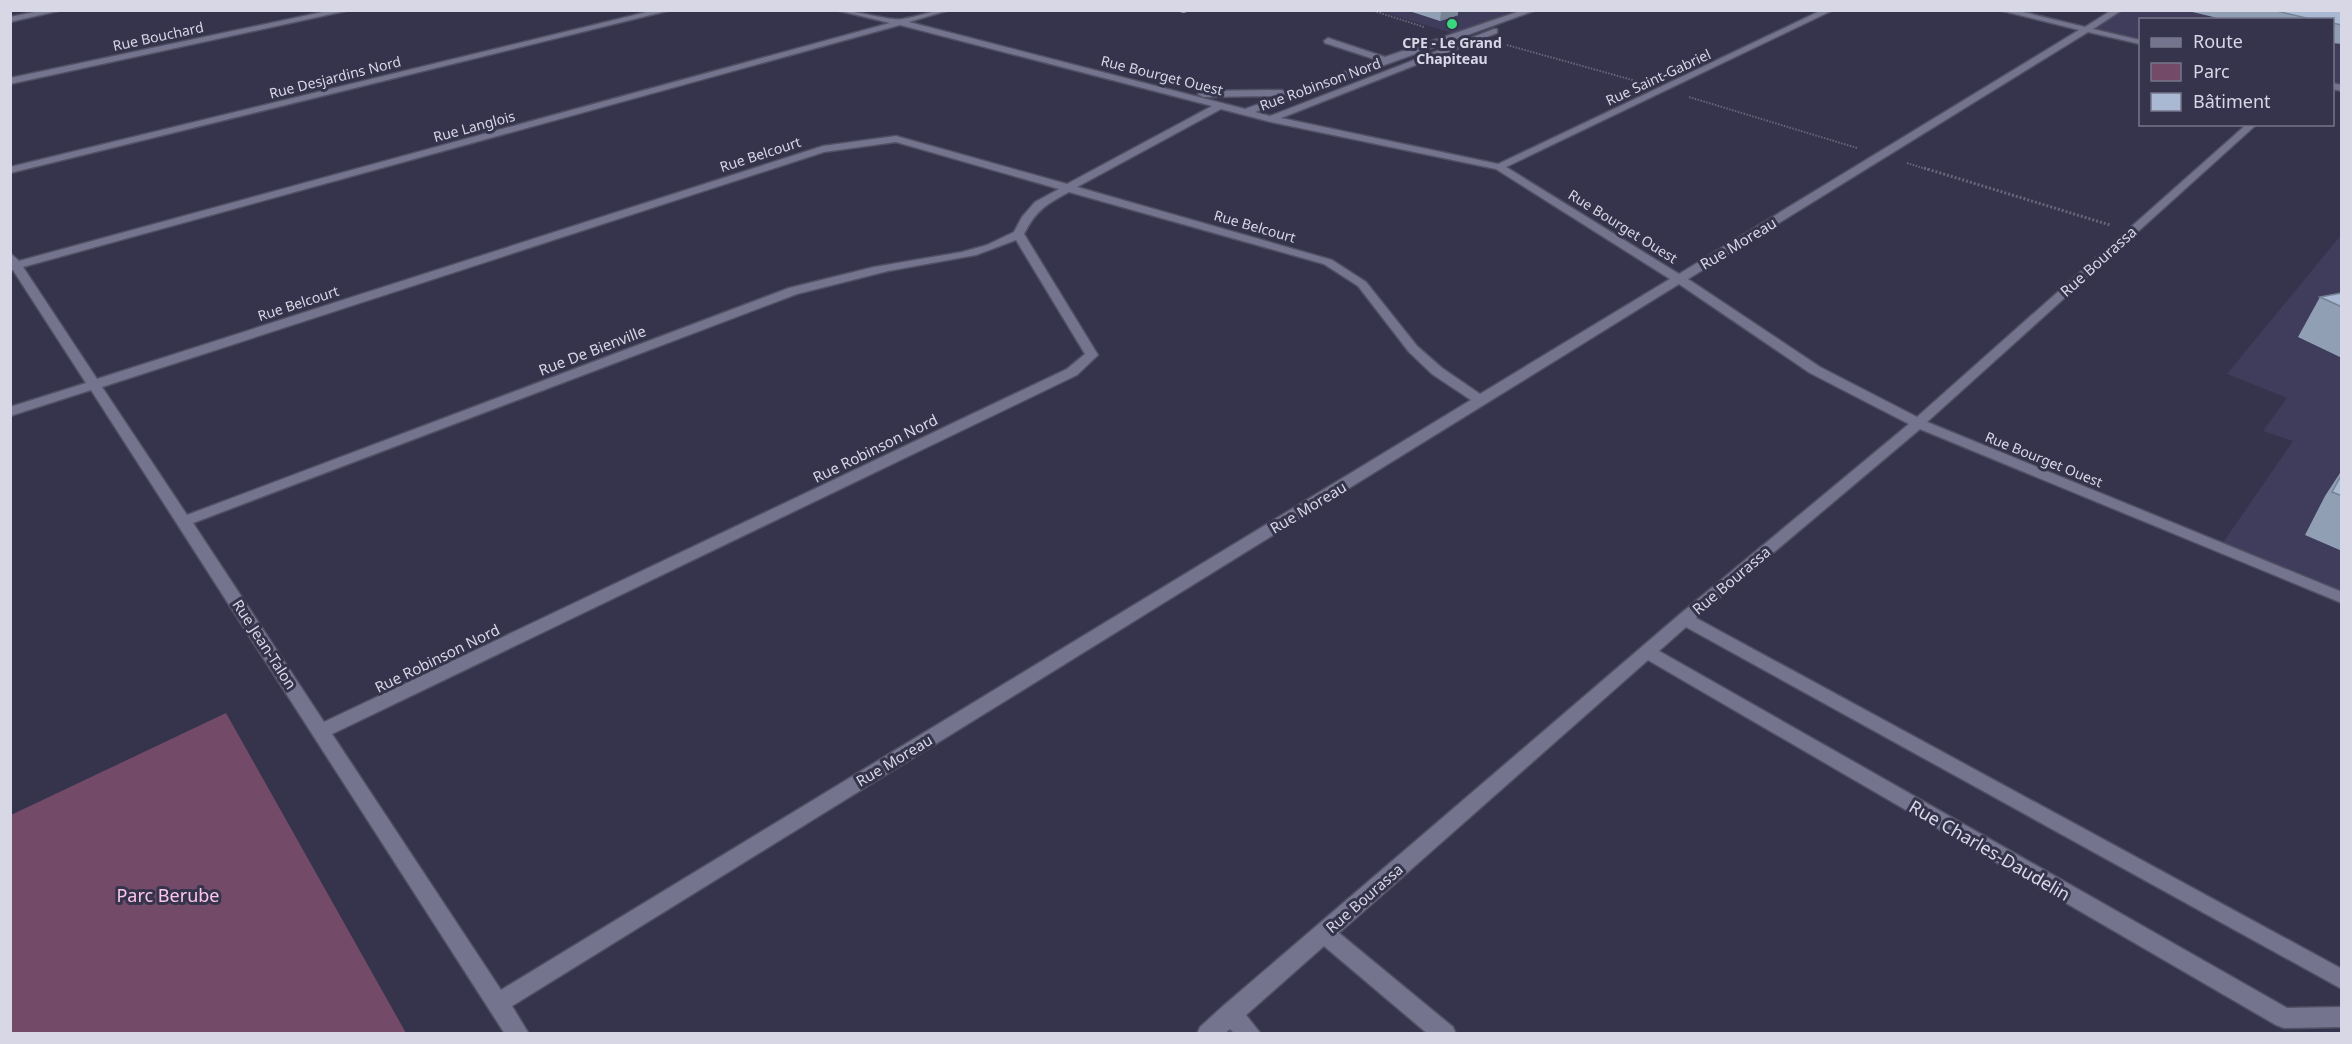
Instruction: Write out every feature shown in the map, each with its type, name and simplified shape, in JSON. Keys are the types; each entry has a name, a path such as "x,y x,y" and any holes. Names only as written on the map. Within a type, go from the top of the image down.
{"street":[{"path":"10,20 58,10"},
{"name":"Rue Bouchard","path":"10,81 346,10"},
{"name":"Rue Desjardins Nord","path":"10,170 667,10"},
{"name":"Rue Bourget Ouest","path":"840,10 899,22 1270,119 1499,167 1679,279 1815,370 1918,423 2342,598"},
{"name":"Rue Langlois","path":"12,262 945,10"},
{"name":"Rue Robinson Nord","path":"1246,112 1452,36 1532,10"},
{"name":"Rue Robinson Nord","path":"1270,119 1478,39 1538,10"},
{"name":"Rue Saint-Gabriel","path":"1499,167 1829,10"},
{"path":"2003,10 2139,42"},
{"name":"Rue Moreau","path":"498,1003 2118,10"},
{"path":"1328,41 1405,66"},
{"path":"1167,91 1223,95 1302,90"},
{"path":"1018,234 1026,219 1039,204 1221,105"},
{"name":"Rue Bourassa","path":"1208,1034 1684,619 1918,423 2130,231 2251,126"},
{"name":"Rue Belcourt","path":"10,412 823,149 896,139 1065,189 1328,262 1362,284 1413,349 1437,371 1481,401"},
{"name":"Rue Robinson Nord","path":"321,731 1072,372 1092,355 1018,234"},
{"name":"Rue De Bienville","path":"185,521 793,291 850,276 988,249 999,246 1018,234"},
{"name":"Rue Jean-Talon","path":"12,262 96,384 518,1034"},
{"path":"1684,619 2342,980"},
{"name":"Rue Charles-Daudelin","path":"1647,652 2284,1018 2342,1017"},
{"path":"1324,933 1445,1034"},
{"path":"1230,1014 1250,1034"}],"path":[{"path":"1371,10 1452,36"},
{"path":"1478,39 1499,42 1664,89 2130,231"}],"shaded area":[{"name":"CPE - Le Grand Chapiteau","path":"1500,10 1513,14 1452,33 1379,11"},
{"path":"2118,11 2341,11 2341,88 2334,86 2334,18 2139,18 2139,42 2087,30"},
{"path":"2341,235 2341,598 2220,547 2293,441 2263,431 2287,398 2227,374"}],"green space":[{"name":"Parc Berube","path":"226,713 406,1033 11,1033 11,815"}],"building":[{"path":"2272,10 2342,10 2342,25 2334,23 2334,18 2306,18"},
{"path":"2342,293 2342,307 2320,297"},
{"path":"2342,474 2342,496 2332,492"}],"place":[{"name":"CPE - Le Grand Chapiteau","path":"1452,24"}]}
